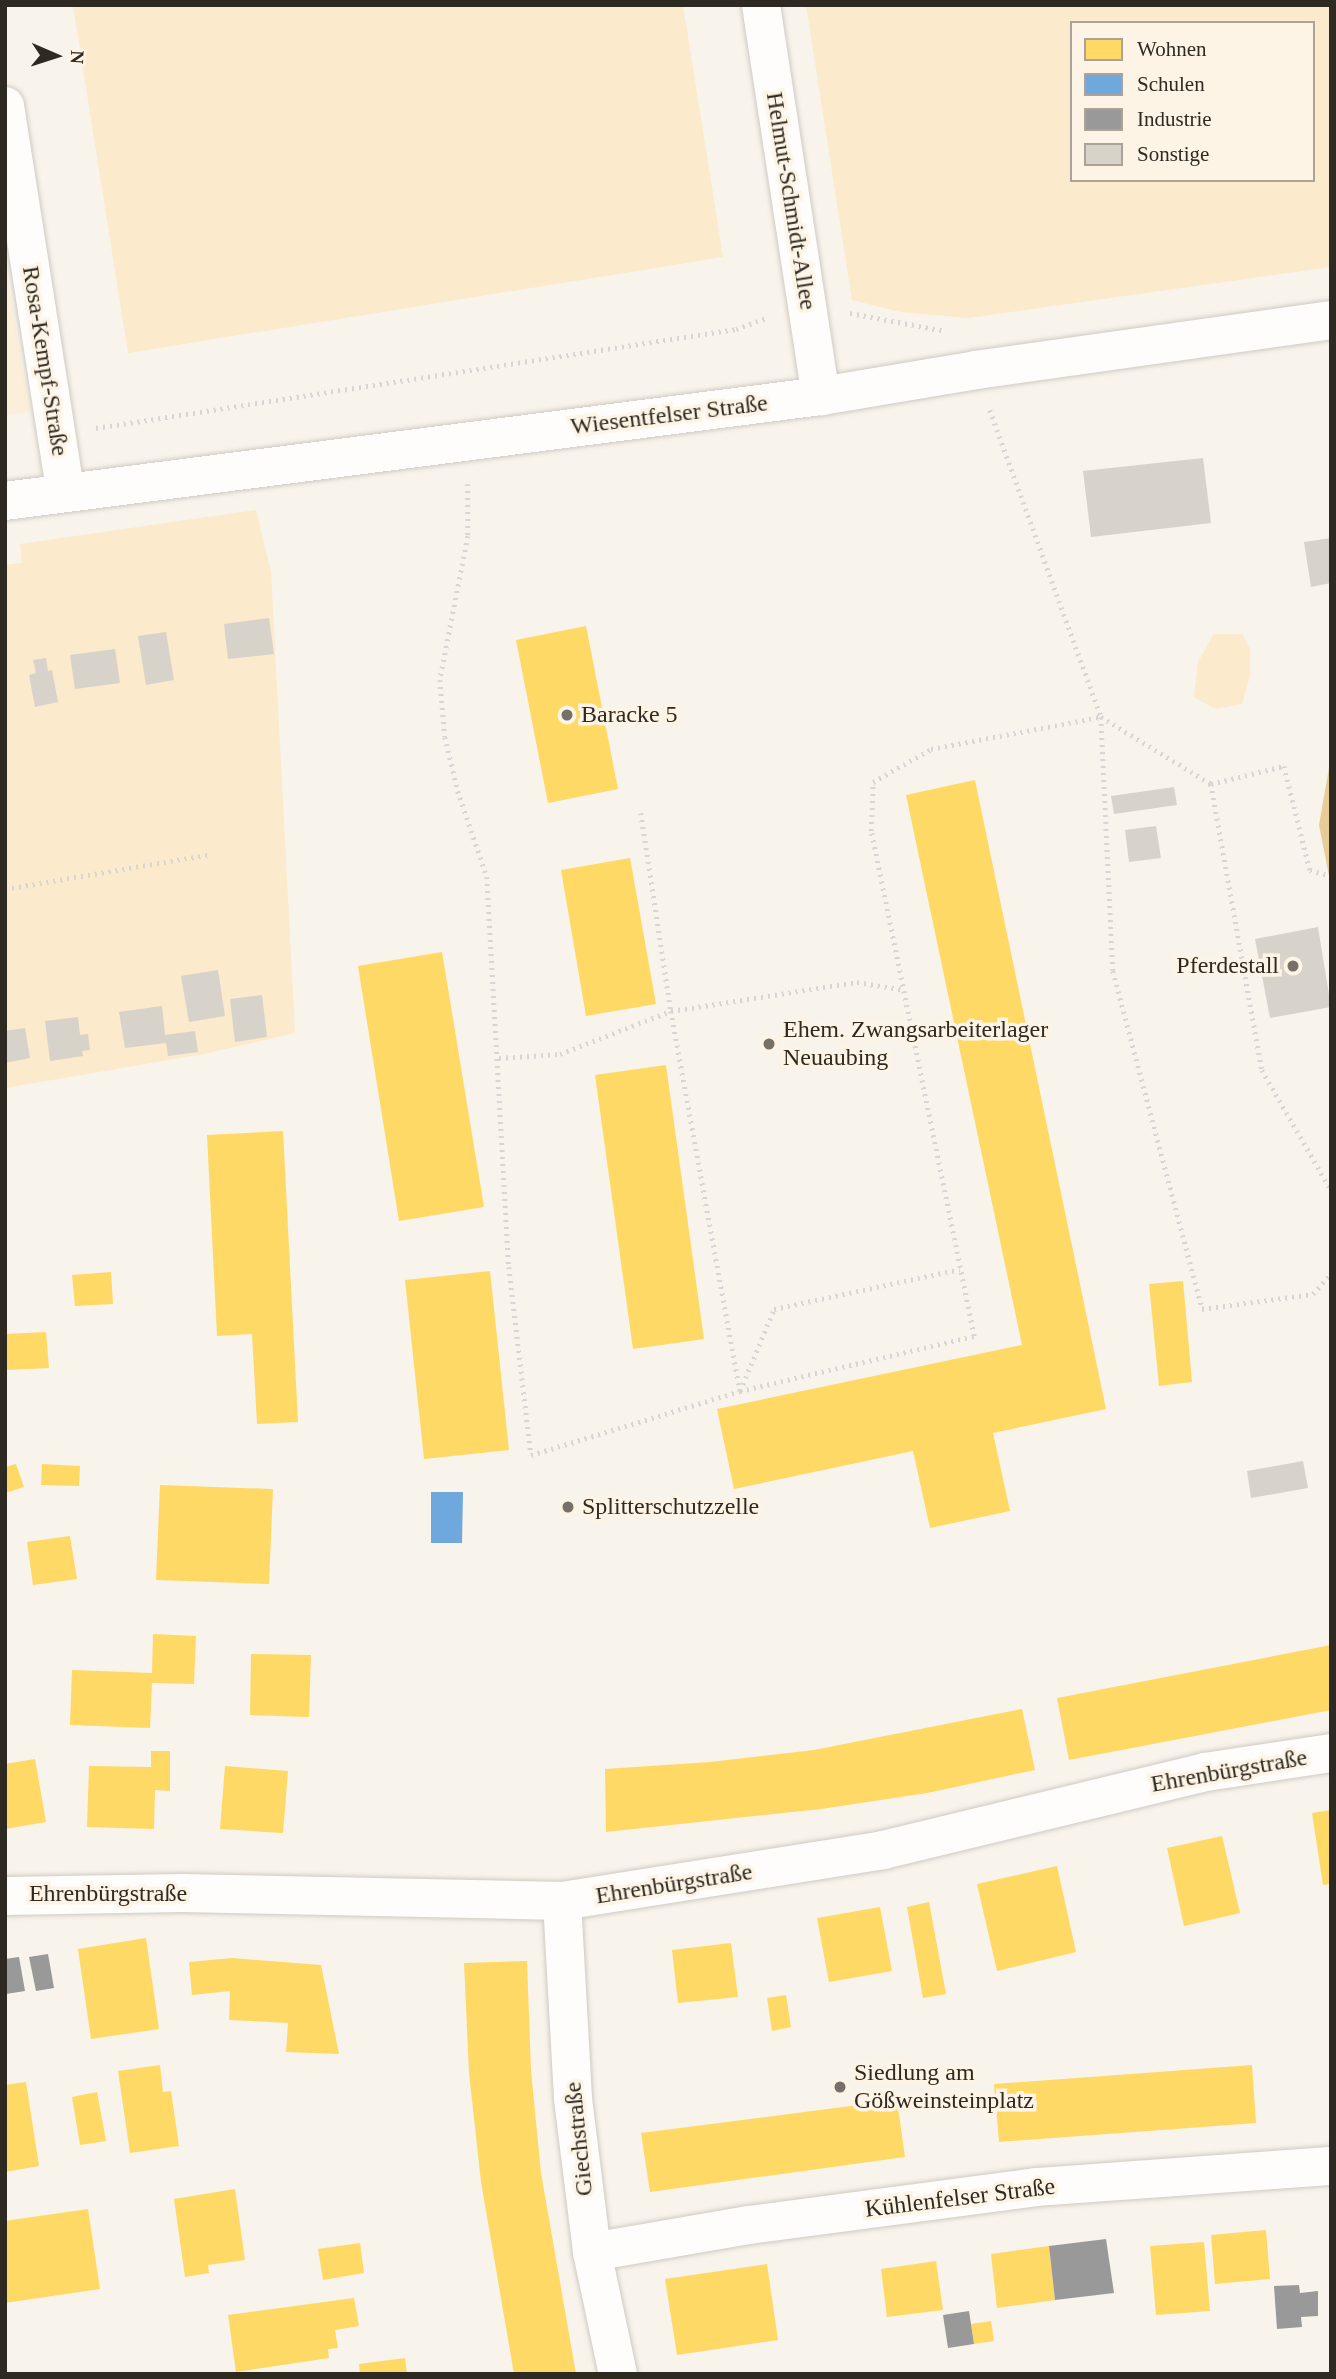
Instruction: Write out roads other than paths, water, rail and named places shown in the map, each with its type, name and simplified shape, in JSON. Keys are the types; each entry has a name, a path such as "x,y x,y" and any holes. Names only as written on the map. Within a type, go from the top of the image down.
{"street":[{"name":"Helmut-Schmidt-Allee","path":"761,5 821,396"},
{"name":"Rosa-Kempf-Straße","path":"5,106 65,491"},
{"name":"Wiesentfelser Straße","path":"5,501 65,491 821,396 976,370 1331,320"},
{"name":"Ehrenbürgstraße","path":"5,1896 182,1893 562,1901 883,1850 1205,1772 1331,1753"},
{"name":"Giechstraße","path":"562,1901 573,2099 592,2252 618,2374"},
{"name":"Kühlenfelser Straße","path":"592,2252 749,2225 1037,2187 1331,2166"}],"place":[{"name":"Baracke 5","path":"567,715"},
{"name":"Pferdestall","path":"1293,966"},
{"name":"Ehem. Zwangsarbeiterlager Neuaubing","path":"769,1044"},
{"name":"Splitterschutzzelle","path":"568,1507"},
{"name":"Siedlung am Gößweinsteinplatz","path":"840,2087"}]}
